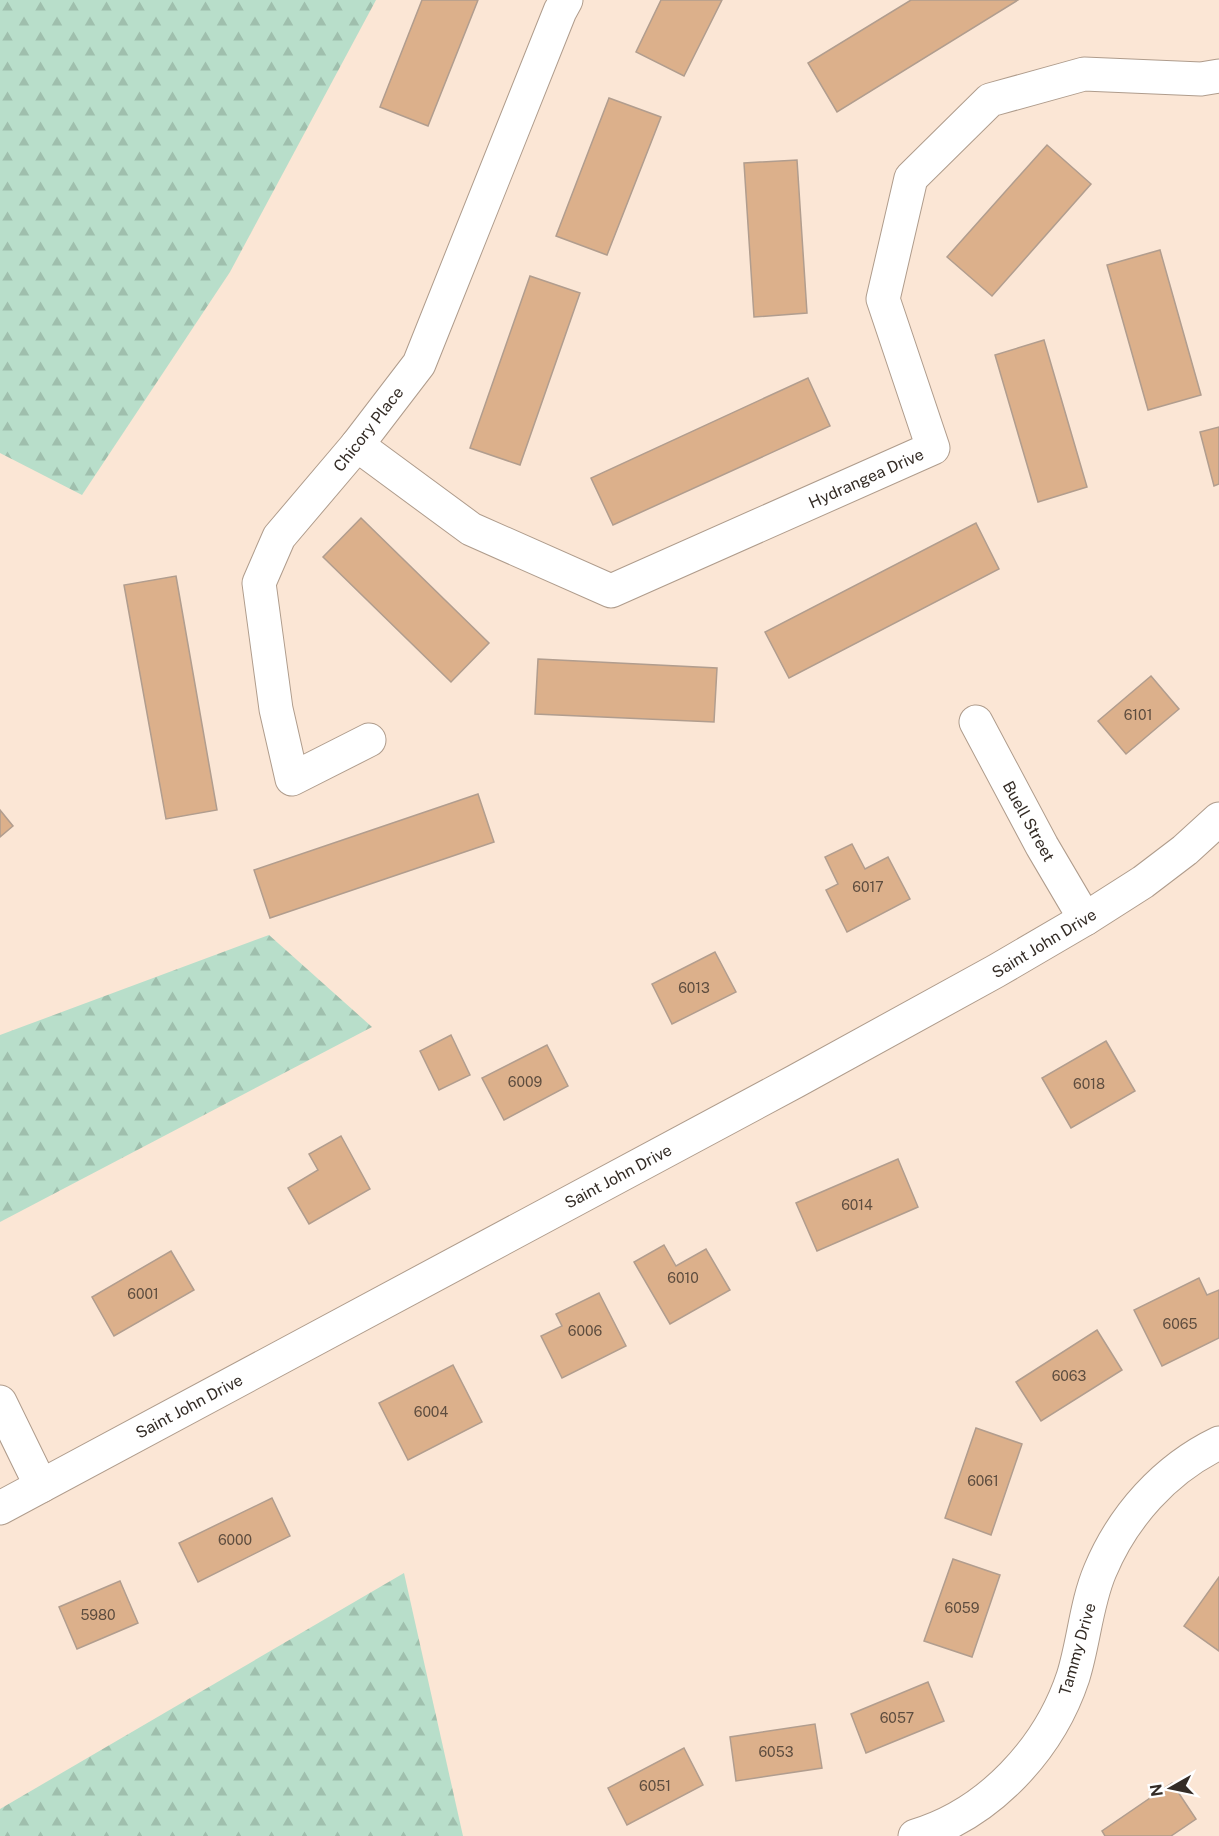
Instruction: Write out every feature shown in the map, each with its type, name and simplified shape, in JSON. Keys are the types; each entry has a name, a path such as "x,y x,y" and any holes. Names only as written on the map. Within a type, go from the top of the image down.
{"street":[{"name":"Chicory Place","path":"369,740 292,779 276,709 258,583 279,537 357,445 419,364 566,0"},
{"name":"Hydrangea Drive","path":"357,445 471,529 611,591 933,448 883,298 911,178 990,100 1084,74 1210,78"},
{"name":"Buell Street","path":"976,722 1042,846 1086,919"},
{"name":"Saint John Drive","path":"0,1508 796,1081 996,971 1086,919 1143,882 1219,819"},
{"path":"0,1402 41,1486"},
{"name":"Tammy Drive","path":"915,1836 947,1823 981,1803 1015,1773 1047,1733 1073,1676 1093,1590 1100,1570 1118,1535 1141,1503 1170,1475 1219,1443"}],"green space":[{"path":"0,0 376,0 230,272 82,495 0,453"},
{"path":"269,935 372,1027 0,1222 0,1035"},
{"path":"404,1573 463,1836 0,1836 0,1809"}],"building":[{"path":"422,0 478,0 428,126 380,107"},
{"path":"661,0 722,0 684,76 636,52"},
{"path":"911,0 1018,0 837,112 808,63"},
{"path":"609,98 661,117 607,255 556,236"},
{"path":"1047,145 1091,184 992,296 947,257"},
{"path":"797,160 807,313 754,317 744,163"},
{"path":"1160,250 1201,395 1148,410 1107,265"},
{"path":"530,276 580,293 520,465 470,448"},
{"path":"1044,340 1087,487 1038,502 995,355"},
{"path":"808,378 830,426 613,525 591,478"},
{"path":"1219,427 1219,484 1214,486 1200,432"},
{"path":"361,518 489,643 451,682 323,557"},
{"path":"976,523 999,569 789,678 765,632"},
{"path":"176,576 217,810 166,819 124,585"},
{"path":"538,659 717,668 714,722 535,714"},
{"path":"1151,676 1179,709 1126,754 1098,721"},
{"path":"478,794 494,842 270,918 254,870"},
{"path":"0,810 13,826 0,837"},
{"path":"852,844 865,869 888,857 910,899 847,932 826,890 838,884 825,857"},
{"path":"715,952 736,992 672,1024 652,984"},
{"path":"451,1035 470,1075 439,1090 420,1051"},
{"path":"1106,1041 1135,1091 1071,1128 1042,1078"},
{"path":"547,1045 568,1086 504,1120 482,1078"},
{"path":"341,1136 370,1189 309,1224 288,1188 318,1170 309,1154"},
{"path":"898,1159 918,1207 817,1251 796,1203"},
{"path":"664,1245 676,1266 706,1249 730,1290 670,1324 634,1262"},
{"path":"171,1251 194,1290 114,1336 92,1297"},
{"path":"1199,1278 1207,1295 1219,1290 1219,1338 1162,1366 1134,1310"},
{"path":"599,1293 626,1346 562,1378 541,1336 562,1326 556,1314"},
{"path":"1097,1330 1122,1370 1041,1421 1016,1382"},
{"path":"453,1365 482,1422 408,1460 379,1403"},
{"path":"976,1428 1022,1444 991,1535 945,1518"},
{"path":"272,1498 290,1536 198,1582 179,1543"},
{"path":"953,1559 1000,1575 972,1657 924,1641"},
{"path":"1219,1577 1219,1651 1184,1626"},
{"path":"120,1581 138,1623 77,1649 59,1607"},
{"path":"928,1682 944,1721 866,1753 851,1714"},
{"path":"815,1724 822,1768 736,1781 730,1737"},
{"path":"684,1748 703,1785 627,1825 608,1788"},
{"path":"1172,1783 1196,1819 1171,1836 1105,1836 1102,1831"}]}
